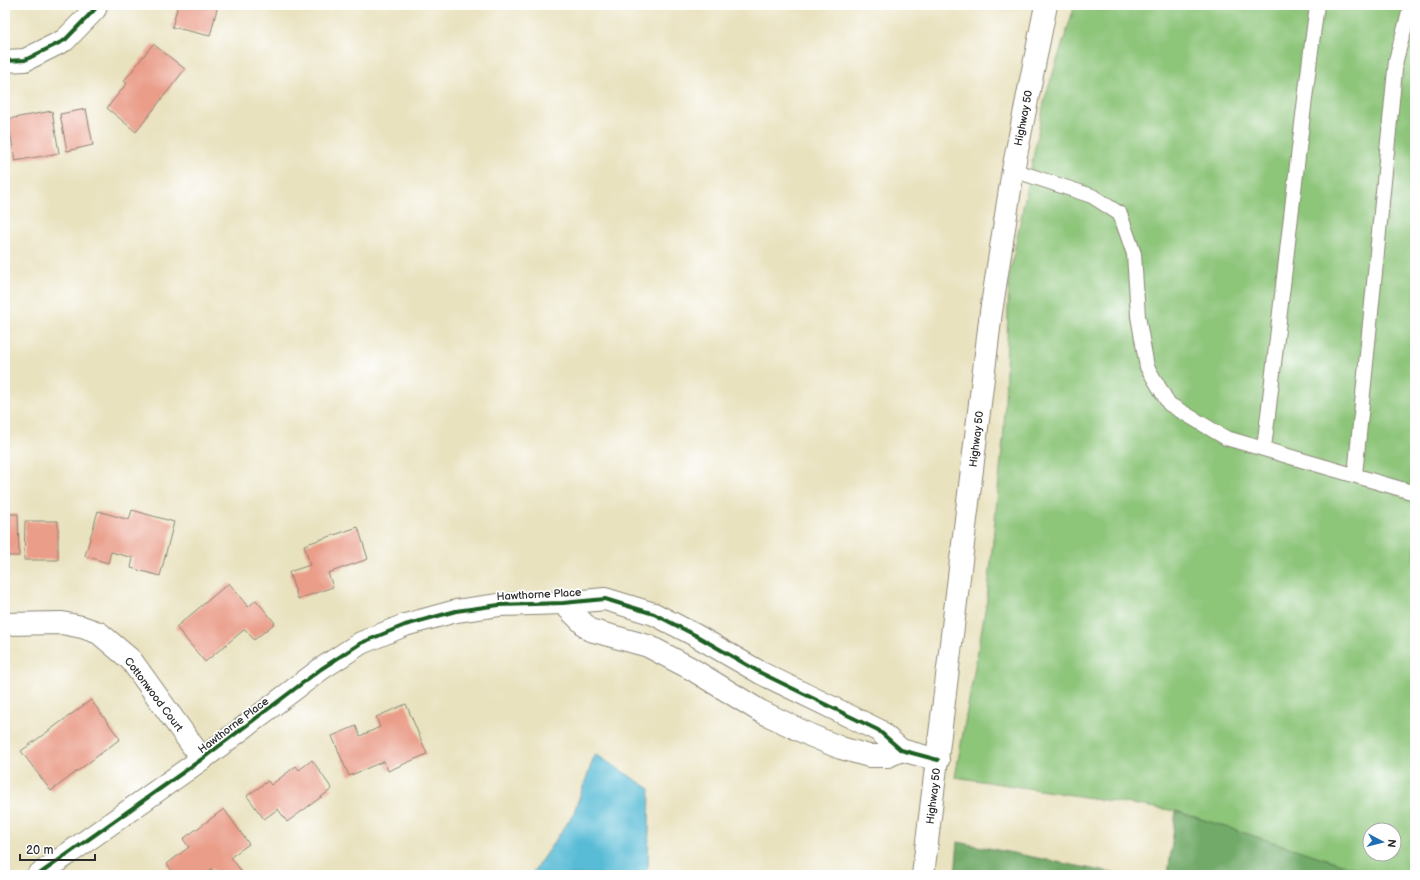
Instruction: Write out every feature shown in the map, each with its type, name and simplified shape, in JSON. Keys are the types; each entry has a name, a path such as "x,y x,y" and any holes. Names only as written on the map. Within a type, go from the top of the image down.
{"street":[{"path":"5,61 25,60 66,40 96,5"},
{"name":"Highway 50","path":"923,875 991,312 1013,170 1046,5"},
{"name":"Hawthorne Place","path":"38,875 202,759 321,669 361,643 405,625 456,611 498,605 563,603 605,599 654,614 695,635 761,673 878,730 901,750 938,760"},
{"name":"Hawthorne Place","path":"563,603 590,630 648,646 690,668 760,711 812,736 841,748 869,756 888,756 901,750"},
{"name":"Cottonwood Court","path":"5,624 62,623 82,627 99,633 131,660 202,759"}],"lane":[{"path":"1264,448 1283,297 1302,120 1317,5"},
{"path":"1355,475 1396,60 1411,5"},
{"path":"1013,170 1092,196 1120,214 1134,254 1138,316 1147,367 1169,404 1226,438 1415,493"}],"green space":[{"path":"1075,5 1415,5 1415,875 1376,875 1176,811 955,777 987,600 1004,430 1009,278 1045,98"},
{"path":"1176,811 1376,875 1168,875"},
{"path":"958,842 1122,875 955,875"}],"water":[{"path":"595,754 650,789 648,867 643,875 531,875 573,815"}],"building":[{"path":"178,5 218,5 210,36 172,27"},
{"path":"153,44 185,69 136,132 107,108 127,83 124,81"},
{"path":"86,109 93,145 67,151 60,114"},
{"path":"52,111 59,153 15,161 8,119"},
{"path":"132,510 174,522 160,576 131,568 133,558 111,552 108,563 85,556 98,511 129,520"},
{"path":"5,514 18,514 19,556 5,556"},
{"path":"25,521 58,521 58,560 24,560"},
{"path":"358,527 368,559 328,573 333,587 298,599 289,572 310,565 304,545"},
{"path":"229,583 248,607 256,600 275,623 254,640 245,629 205,662 176,627"},
{"path":"91,700 120,739 51,791 21,751"},
{"path":"406,704 427,754 388,771 384,761 349,776 332,736 356,726 360,736 380,727 376,717"},
{"path":"312,760 332,789 287,822 278,809 264,819 247,796 268,781 271,785 296,766 299,770"},
{"path":"224,809 249,844 231,857 241,871 236,875 217,875 212,869 204,875 175,875 167,864 189,847 183,839"}],"cycle path":[{"path":"5,61 25,60 65,40 95,9 96,5"},
{"path":"38,875 202,759 321,669 361,643 405,625 456,611 499,605 563,603 605,599 654,614 695,635 761,673 878,730 901,750 938,760"}]}
